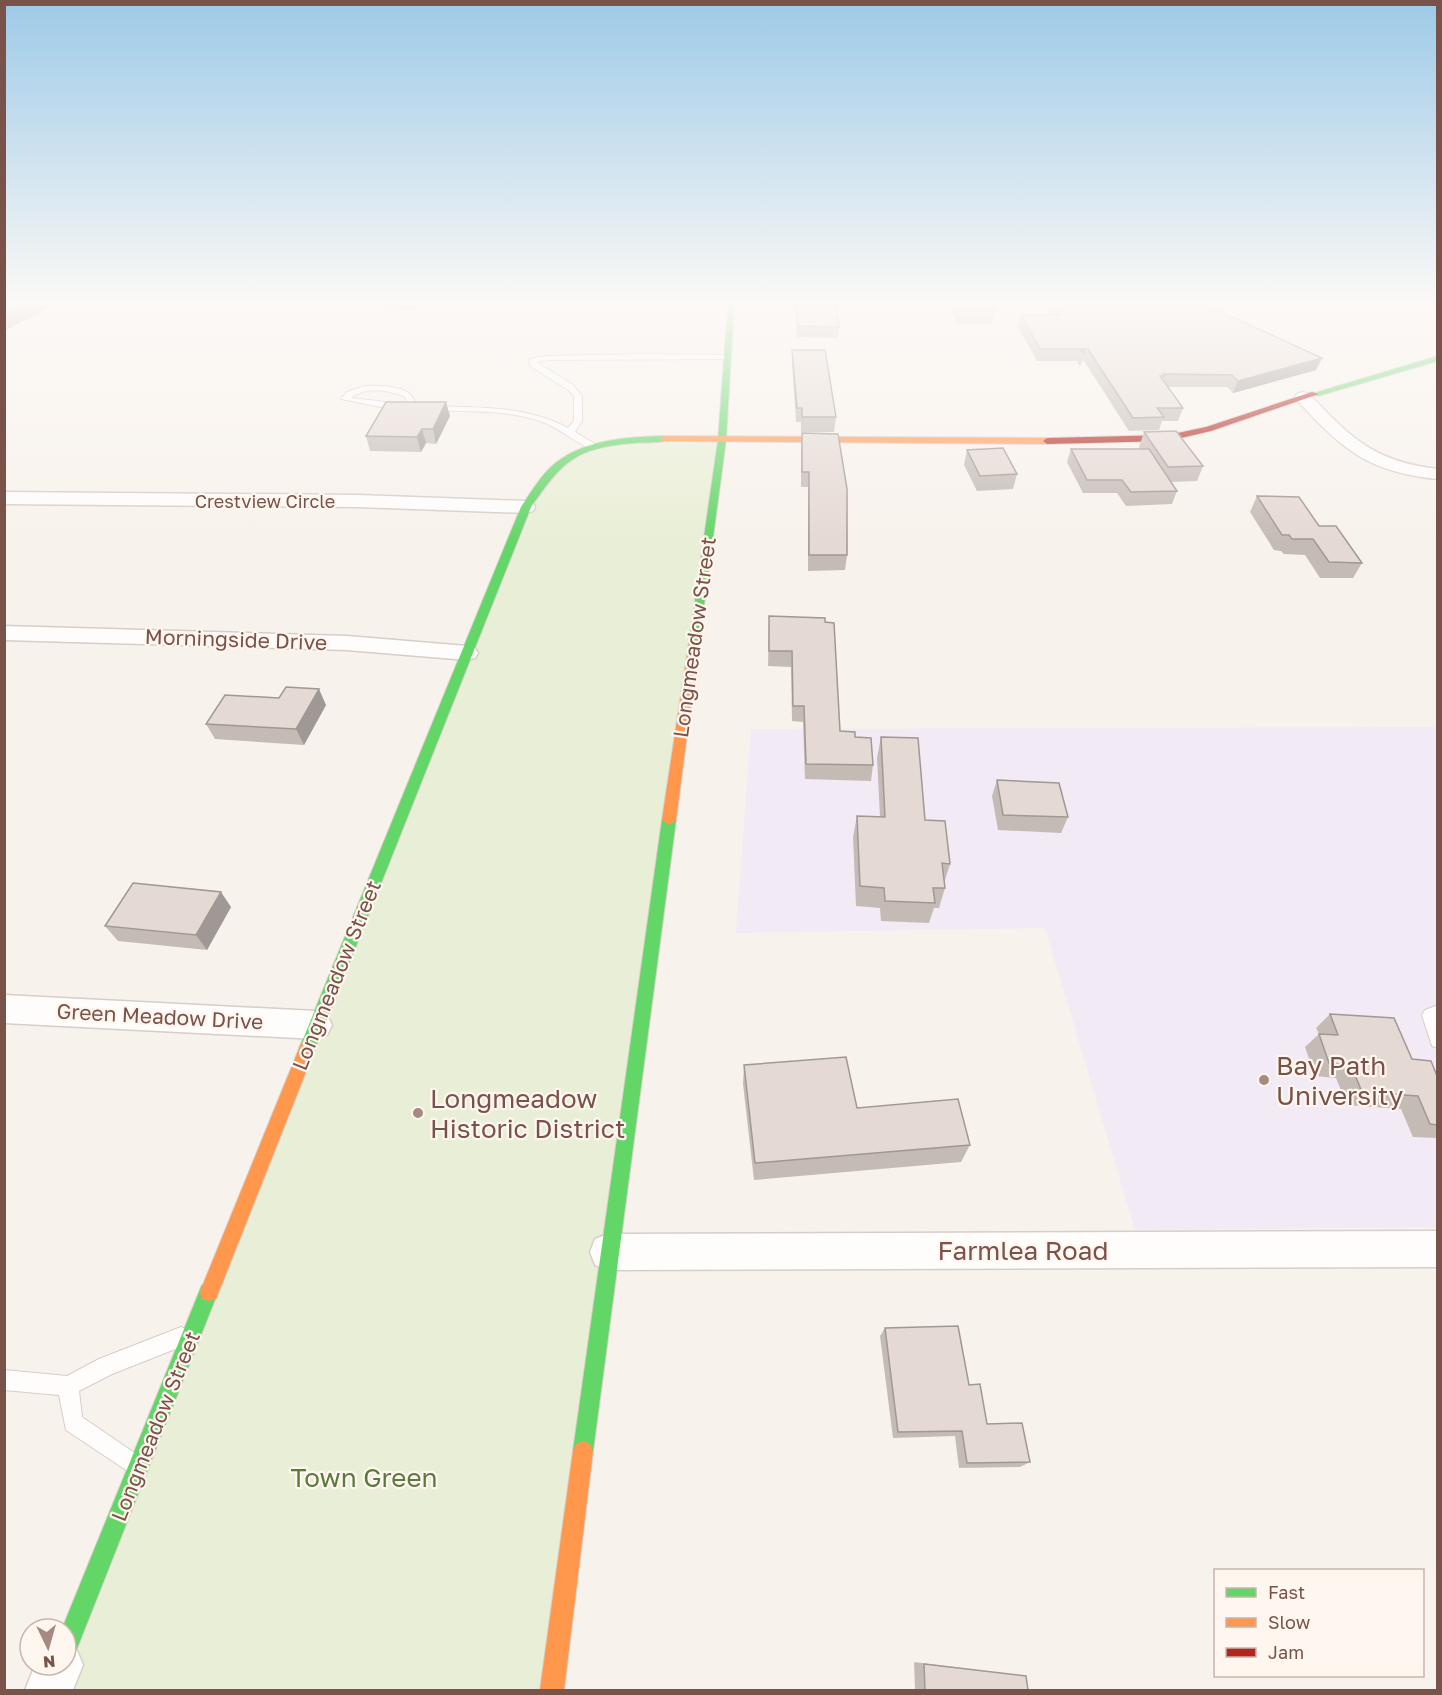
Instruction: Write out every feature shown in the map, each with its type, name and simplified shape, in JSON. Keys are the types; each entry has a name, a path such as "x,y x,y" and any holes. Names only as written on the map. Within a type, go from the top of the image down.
{"street":[{"name":"Longmeadow Street","path":"552,1690 608,1252 722,440 727,384"},
{"path":"722,440 1032,441 1160,438 1181,436 1208,429 1347,384"},
{"path":"1303,397 1333,429 1372,458 1403,471 1437,474"},
{"name":"Longmeadow Street","path":"78,1618 526,507 555,468 585,450 634,440 722,440"},
{"name":"Crestview Circle","path":"4,498 358,501 526,507"},
{"name":"Morningside Drive","path":"4,633 347,643 467,653"},
{"name":"Green Meadow Drive","path":"4,1009 316,1025"},
{"name":"Farmlea Road","path":"608,1252 1437,1249"}],"lane":[{"path":"565,384 578,396 578,422 570,432"},
{"path":"413,407 408,396 393,388 357,390 345,399 380,405 413,407 506,412 541,419 570,432 594,447"},
{"path":"1437,1012 1430,1015 1437,1041"},
{"path":"4,1380 68,1386 106,1366 192,1333"},
{"path":"68,1386 73,1423 139,1468"}],"shaded area":[{"name":"Bay Path University","path":"1437,727 1437,1227 1135,1230 1045,928 736,933 751,729"}],"green space":[{"name":"Town Green","path":"722,440 608,1252 552,1690 49,1690 54,1677 78,1677 78,1635 526,507 555,468 606,444"}],"building":[{"path":"795,384 831,384 836,417 802,417 802,408 797,408"},
{"path":"1111,384 1166,384 1183,408 1157,408 1164,417 1133,418"},
{"path":"386,402 446,402 433,429 422,429 417,437 366,436"},
{"path":"1176,431 1203,466 1168,467 1144,432"},
{"path":"802,433 838,434 847,489 847,555 809,555 809,472 802,472"},
{"path":"1003,448 1017,474 980,476 967,450"},
{"path":"1071,449 1149,449 1177,491 1131,492 1122,480 1087,480"},
{"path":"1257,496 1299,497 1319,526 1336,526 1362,563 1329,562 1313,539 1292,539 1289,535 1282,535"},
{"path":"769,616 825,618 825,622 834,623 840,731 855,732 855,737 871,738 873,765 806,764 804,706 793,706 792,651 769,651"},
{"path":"286,687 319,689 296,729 206,724 225,695 279,698"},
{"path":"881,737 918,738 925,820 945,821 950,864 942,863 945,888 933,888 935,903 885,901 884,888 860,886 857,816 885,817"},
{"path":"997,780 1059,783 1068,817 1003,815"},
{"path":"133,883 221,892 196,935 105,926"},
{"path":"1330,1014 1394,1018 1412,1059 1431,1061 1437,1076 1437,1125 1430,1124 1418,1096 1362,1092 1351,1065 1329,1063 1319,1034 1338,1035"},
{"path":"846,1057 857,1108 958,1099 970,1145 755,1163 744,1065"},
{"path":"958,1326 969,1385 980,1384 987,1424 1022,1423 1030,1462 967,1463 962,1431 898,1432 885,1328"},
{"path":"924,1664 1026,1676 1028,1690 925,1690"}],"traffic: fast":[{"path":"694,642 722,440 726,384"},
{"path":"1315,394 1349,384"},
{"path":"307,1049 526,507 554,469 577,453 606,444 664,439"},
{"path":"583,1451 669,820"},
{"path":"78,1618 209,1292"}],"traffic: slow":[{"path":"664,439 1047,441"},
{"path":"669,820 694,642"},
{"path":"209,1292 307,1049"},
{"path":"552,1690 583,1451"}],"traffic: jam":[{"path":"1047,441 1168,438 1208,429 1315,394"}],"place":[{"name":"Bay Path University","path":"1264,1080"},
{"name":"Longmeadow Historic District","path":"418,1113"}]}
